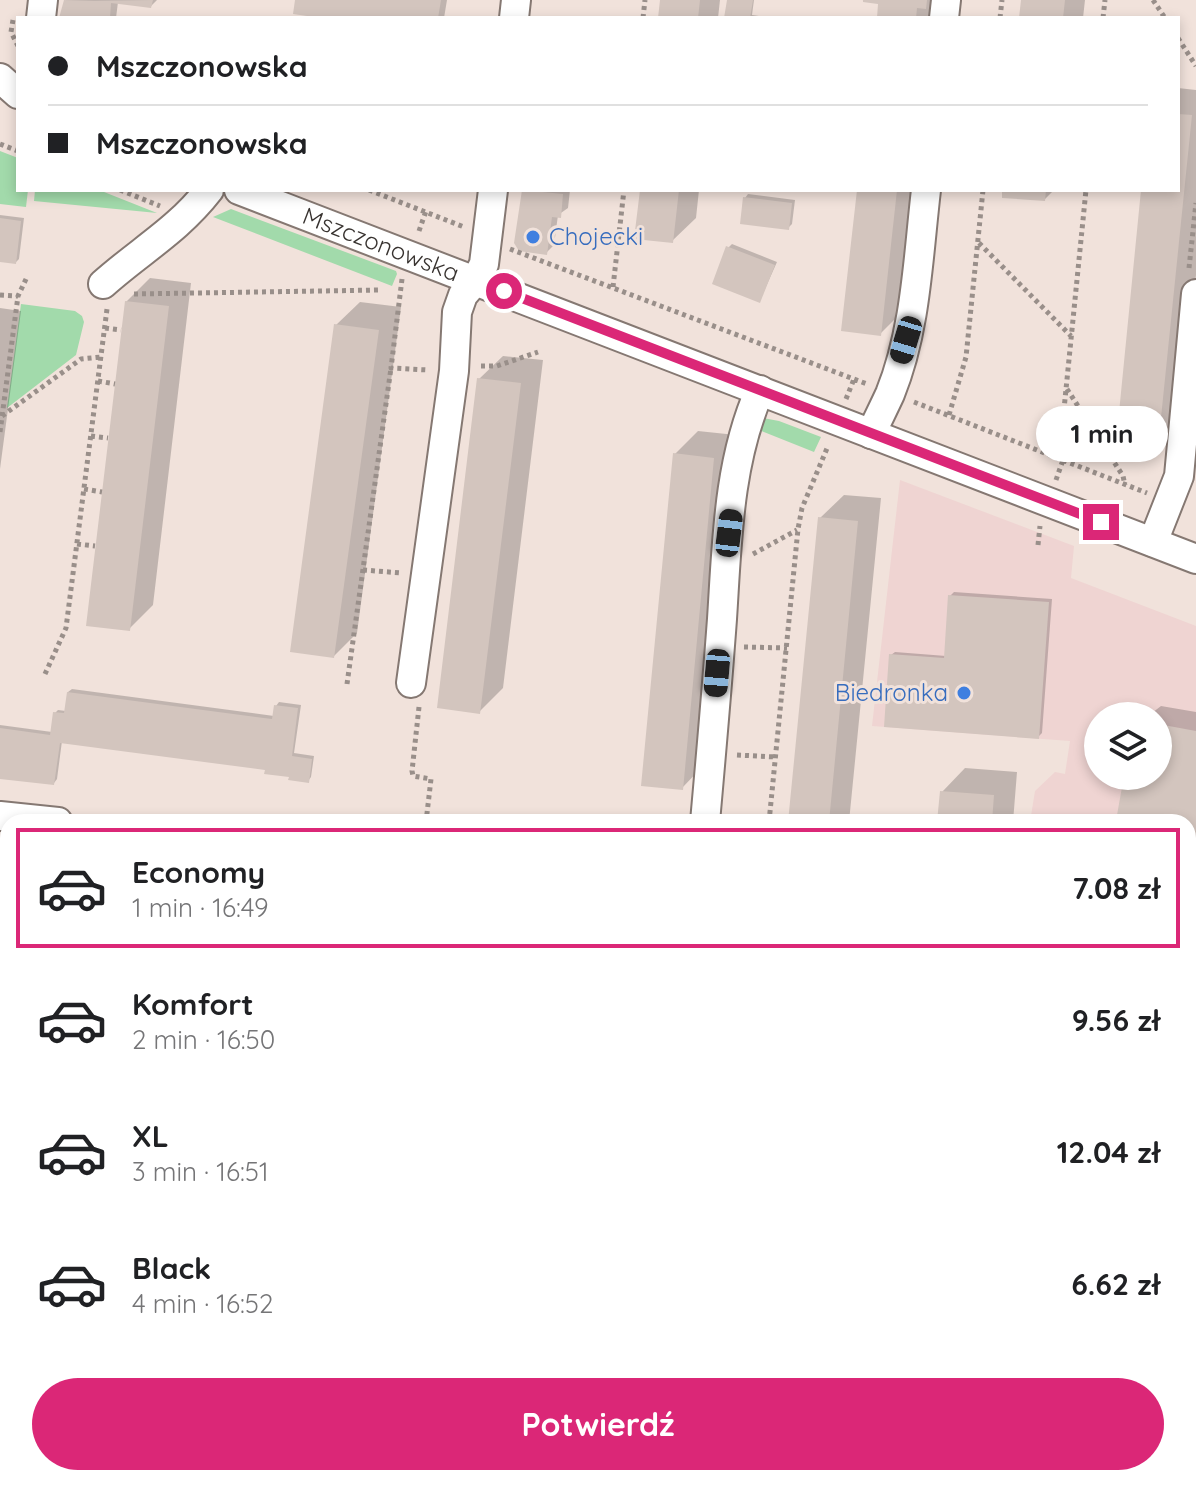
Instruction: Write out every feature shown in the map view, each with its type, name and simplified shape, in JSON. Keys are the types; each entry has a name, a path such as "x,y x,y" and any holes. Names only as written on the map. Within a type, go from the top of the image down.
{"street":[{"path":"0,78 16,92"},
{"path":"113,292 132,258 168,234 207,192"},
{"name":"Mszczonowska","path":"244,192 1196,559"},
{"path":"411,683 425,574 464,368 457,312 463,295 484,264 493,192"},
{"path":"871,434 890,393 906,340 926,192"},
{"path":"1153,542 1179,476 1196,294"},
{"path":"706,814 737,456 748,417 760,390"}],"path":[{"path":"1180,41 1196,66"},
{"path":"126,192 189,215"},
{"path":"374,192 457,223"},
{"path":"613,287 624,192"},
{"path":"949,415 966,357 983,192"},
{"path":"1056,481 1061,459 1086,192"},
{"path":"417,235 426,211"},
{"path":"979,242 1071,336"},
{"path":"524,254 1170,502"},
{"path":"347,684 402,274"},
{"path":"0,432 18,296 27,277"},
{"path":"45,674 66,628 105,328 113,292 381,290"},
{"path":"0,295 18,296"},
{"path":"105,328 121,330"},
{"path":"391,368 497,366 538,352"},
{"path":"2,416 81,359 101,357"},
{"path":"844,403 854,379"},
{"path":"98,381 115,384"},
{"path":"1066,388 1123,476 1125,485"},
{"path":"91,436 108,438"},
{"path":"770,814 798,529 802,508 830,439"},
{"path":"84,489 102,492"},
{"path":"1038,545 1041,520"},
{"path":"77,544 95,546"},
{"path":"363,570 425,574"}],"shaded area":[{"path":"900,480 1074,546 1071,578 1196,626 1196,814 1031,814 1035,791 1055,772 1065,774 1070,741 872,726"}],"green space":[{"path":"0,151 16,157 16,192 28,192 26,207 0,204"},
{"path":"35,192 104,192 157,213 34,201"},
{"path":"231,209 396,271 392,286 213,217"},
{"path":"21,304 75,311 84,322 76,355 7,408"},
{"path":"763,418 821,437 814,452 754,428"}],"building":[{"path":"64,0 153,0 151,8 111,3 110,16 60,16"},
{"path":"295,0 441,0 438,16 293,14"},
{"path":"660,0 700,0 698,16 658,16"},
{"path":"727,0 753,0 750,16 724,16"},
{"path":"927,0 926,9 917,8 916,16 877,16 878,4 863,2"},
{"path":"1021,0 1065,0 1063,16 1019,16"},
{"path":"1180,114 1192,115 1158,447 1116,443 1141,192 1180,192"},
{"path":"522,192 563,194 561,218 552,217 547,255 519,251 514,243"},
{"path":"640,192 679,192 673,243 634,239"},
{"path":"857,192 897,192 881,336 841,331"},
{"path":"1002,192 1046,192 1045,201 1002,198"},
{"path":"743,197 792,203 789,230 740,224"},
{"path":"0,218 21,221 16,264 0,262"},
{"path":"726,246 775,265 760,303 712,284"},
{"path":"125,301 169,306 130,631 86,626"},
{"path":"334,324 379,330 334,658 290,652"},
{"path":"477,378 521,383 480,714 437,708"},
{"path":"673,453 714,458 683,790 641,786"},
{"path":"818,517 858,521 830,814 789,814"},
{"name":"Biedronka","path":"948,595 1049,602 1039,739 884,727 889,654 944,658"},
{"path":"67,692 272,719 274,705 298,708 292,756 312,759 309,783 264,774 265,770 60,743 54,785 0,779 0,728 50,735 53,712 64,713"},
{"path":"1172,727 1196,731 1196,814 1117,814 1121,790 1172,790"},
{"path":"940,791 994,795 993,814 938,814"}],"place":[{"name":"Chojecki","path":"533,237"},
{"name":"Biedronka","path":"964,693"}],"route":[{"path":"504,291 1101,522"}]}
